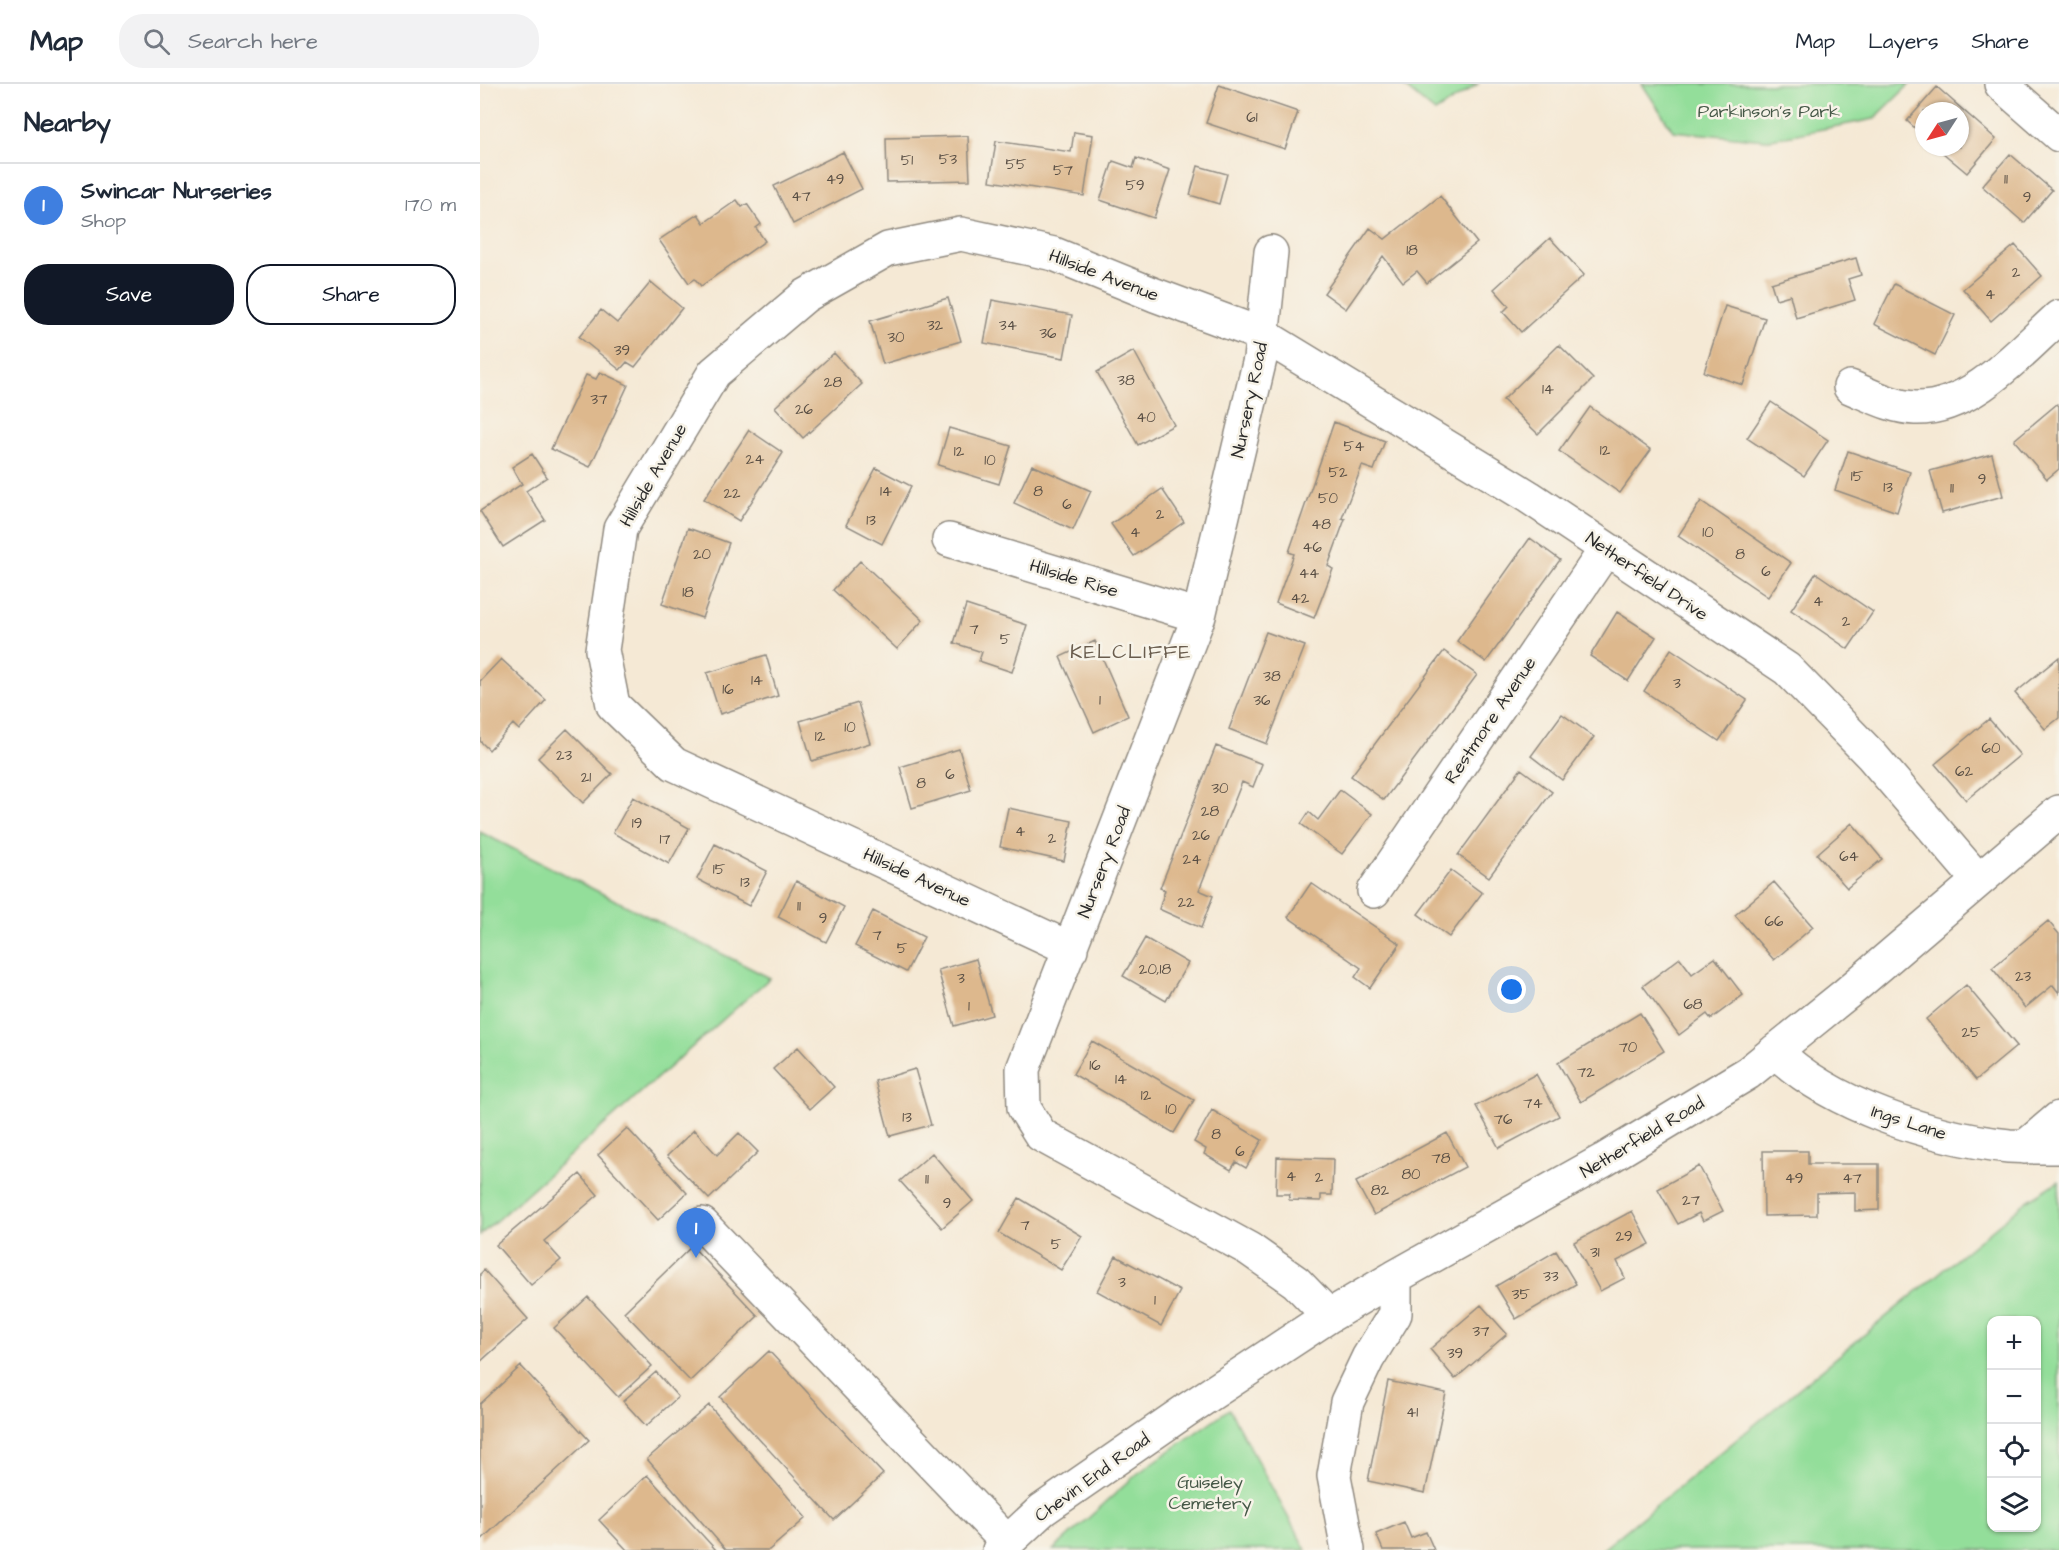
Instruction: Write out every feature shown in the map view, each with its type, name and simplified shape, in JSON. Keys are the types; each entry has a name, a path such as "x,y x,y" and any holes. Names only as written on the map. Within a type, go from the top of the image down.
{"street":[{"path":"2001,84 2059,135"},
{"name":"Hillside Avenue","path":"1071,949 674,764 613,705 602,650 620,529 714,373 805,296 888,249 961,234 1054,254 1263,335"},
{"name":"Nursery Road","path":"1270,252 1260,359 1199,616 1023,1069 1024,1108 1041,1135 1249,1249 1296,1282 1329,1316"},
{"path":"1850,387 1898,405 1916,408 1941,404 1965,396 1989,380 2059,317"},
{"name":"Netherfield Drive","path":"1263,335 1519,491 1787,669 1872,756 1978,880"},
{"name":"Hillside Rise","path":"949,540 1199,616"},
{"name":"Restmore Avenue","path":"1374,891 1606,549"},
{"name":"Netherfield Road","path":"1188,1409 1329,1316 1605,1161 1748,1073 1846,994 2059,812"},
{"name":"Ings Lane","path":"1775,1051 1792,1068 1838,1095 1880,1114 1927,1130 1965,1139 2025,1147 2059,1147"},
{"path":"2025,1147 2059,1118"},
{"path":"702,1224 1003,1546"},
{"path":"1348,1550 1334,1476 1347,1402 1368,1358 1395,1314 1395,1277"},
{"name":"Chevin End Road","path":"1003,1546 1042,1510 1188,1409"}],"green space":[{"path":"1401,84 1478,84 1435,112"},
{"name":"Parkinson’s Park","path":"1642,84 1910,84 1874,119 1766,140 1673,131"},
{"path":"480,832 770,978 480,1235"},
{"path":"2059,1181 2059,1550 1602,1550 2027,1201"},
{"name":"Guiseley Cemetery","path":"1229,1409 1306,1550 1053,1550 1137,1474"}],"building":[{"path":"1219,85 1298,112 1285,149 1206,123"},
{"path":"1937,87 1954,102 1924,102"},
{"path":"1915,112 1915,128 1907,121"},
{"path":"1969,115 1996,139 1967,173 1947,156 1969,156"},
{"path":"1074,132 1093,135 1084,196 990,181 996,141 1071,152"},
{"path":"968,136 970,180 887,182 886,138"},
{"path":"843,152 862,189 793,224 774,186"},
{"path":"2010,154 2052,190 2024,223 1982,186"},
{"path":"1136,158 1170,170 1154,218 1100,200 1113,161 1133,168"},
{"path":"1198,166 1227,174 1219,204 1190,195"},
{"path":"1440,196 1477,243 1427,283 1417,271 1403,282 1383,256 1346,309 1324,293 1370,228 1385,239"},
{"path":"737,200 742,207 747,204 761,224 756,228 765,241 701,286 695,279 689,283 659,240 698,214 704,223"},
{"path":"1550,238 1584,275 1521,332 1503,312 1509,306 1494,289"},
{"path":"2015,245 2042,276 1991,321 1963,289"},
{"path":"1856,258 1861,275 1848,279 1855,300 1796,318 1790,295 1776,299 1771,283"},
{"path":"651,282 682,308 635,367 627,362 620,370 579,337 601,310 617,323"},
{"path":"1894,284 1955,315 1935,355 1874,324"},
{"path":"948,298 961,341 883,364 870,321"},
{"path":"992,300 1072,315 1064,358 984,343"},
{"path":"1725,306 1765,318 1743,385 1704,372"},
{"path":"1559,345 1593,379 1538,434 1503,400"},
{"path":"1134,351 1174,425 1138,445 1097,372"},
{"path":"834,353 862,384 803,438 775,407"},
{"path":"600,372 628,385 590,467 551,449 586,375 596,379"},
{"path":"1771,402 1828,440 1804,476 1747,438"},
{"path":"2057,404 2059,406 2059,469 2047,479 2014,440"},
{"path":"1590,407 1651,450 1620,493 1559,451"},
{"path":"1334,422 1385,441 1374,470 1362,466 1342,518 1345,519 1328,566 1333,569 1314,618 1276,603 1294,554 1289,552"},
{"path":"949,428 1011,446 999,484 938,465"},
{"path":"749,430 783,453 739,521 704,499"},
{"path":"1848,451 1910,472 1897,512 1835,490"},
{"path":"532,454 547,477 526,491 545,520 503,547 480,511 522,484 512,467"},
{"path":"1992,454 2003,496 1942,513 1930,471"},
{"path":"1032,465 1091,491 1073,530 1014,503"},
{"path":"876,468 911,486 882,544 846,525"},
{"path":"1162,489 1184,522 1134,556 1111,524"},
{"path":"1701,501 1791,563 1768,597 1678,536"},
{"path":"688,528 729,543 702,618 662,604"},
{"path":"1530,538 1560,560 1486,662 1457,641"},
{"path":"860,561 923,620 897,649 833,590"},
{"path":"1816,573 1873,612 1848,649 1791,610"},
{"path":"966,605 1027,625 1012,672 979,661 982,652 954,643"},
{"path":"1617,612 1656,637 1628,681 1590,656"},
{"path":"1266,632 1305,646 1267,744 1229,729"},
{"path":"1095,641 1128,716 1094,732 1060,657"},
{"path":"1671,649 1747,700 1719,741 1644,691"},
{"path":"1444,651 1477,675 1384,800 1351,776"},
{"path":"766,655 778,696 720,714 707,673"},
{"path":"2059,657 2059,718 2045,729 2015,693"},
{"path":"501,659 546,700 519,730 513,724 489,750 480,741 480,681"},
{"path":"858,703 870,743 812,761 800,721"},
{"path":"1562,714 1594,737 1562,780 1531,756"},
{"path":"1989,719 2020,755 1966,800 1935,764"},
{"path":"567,729 612,774 583,803 538,758"},
{"path":"1216,746 1262,764 1253,787 1242,782 1199,890 1213,896 1201,928 1159,909 1165,890 1160,888"},
{"path":"959,749 971,790 912,808 900,767"},
{"path":"1521,769 1552,792 1489,877 1458,855"},
{"path":"1340,790 1372,814 1342,854 1301,824 1309,812 1318,820"},
{"path":"633,797 689,828 669,864 613,833"},
{"path":"1008,808 1072,821 1064,861 1000,847"},
{"path":"1852,823 1882,859 1847,888 1817,854"},
{"path":"715,844 767,871 749,906 697,879"},
{"path":"1451,870 1482,893 1449,937 1418,914"},
{"path":"796,881 844,907 826,942 778,917"},
{"path":"1774,882 1813,927 1774,960 1735,915"},
{"path":"1311,883 1400,944 1370,988 1355,977 1361,968 1288,917"},
{"path":"873,911 924,937 906,972 855,946"},
{"path":"2048,921 2059,934 2059,993 2053,985 2025,1008 1992,968"},
{"path":"1145,938 1188,963 1166,1001 1123,976"},
{"path":"1680,958 1692,974 1715,958 1743,995 1711,1019 1707,1014 1679,1035 1643,986"},
{"path":"976,959 992,1015 954,1026 938,970"},
{"path":"1966,985 2017,1046 1976,1080 1926,1019"},
{"path":"1640,1013 1664,1051 1581,1102 1558,1063"},
{"path":"1092,1041 1194,1100 1174,1133 1073,1074"},
{"path":"798,1047 834,1087 810,1109 773,1069"},
{"path":"915,1069 931,1125 890,1136 875,1081"},
{"path":"1536,1074 1559,1116 1499,1148 1476,1106"},
{"path":"1212,1110 1262,1140 1246,1168 1236,1162 1231,1170 1204,1154 1206,1149 1194,1142"},
{"path":"627,1128 687,1193 658,1220 598,1155"},
{"path":"694,1130 717,1155 739,1133 758,1152 709,1199 667,1156"},
{"path":"1447,1133 1465,1167 1374,1215 1356,1182"},
{"path":"1763,1151 1808,1151 1808,1164 1879,1164 1879,1210 1855,1211 1855,1192 1817,1193 1817,1215 1764,1216"},
{"path":"932,1153 973,1201 942,1228 900,1181"},
{"path":"1277,1157 1333,1159 1332,1195 1321,1195 1321,1201 1289,1200 1290,1194 1276,1194"},
{"path":"1699,1166 1723,1211 1703,1221 1699,1213 1678,1224 1658,1189"},
{"path":"580,1174 598,1195 544,1241 561,1260 531,1285 496,1245"},
{"path":"1019,1198 1082,1236 1061,1270 999,1233"},
{"path":"1632,1211 1650,1244 1617,1261 1625,1278 1600,1291 1574,1242"},
{"path":"692,1246 758,1316 690,1381 624,1312"},
{"path":"1556,1251 1576,1284 1516,1319 1496,1286"},
{"path":"1116,1256 1180,1291 1161,1326 1097,1291"},
{"path":"484,1270 528,1319 480,1362 480,1274"},
{"path":"588,1297 652,1366 618,1397 554,1328"},
{"path":"1481,1305 1507,1334 1455,1379 1430,1349"},
{"path":"769,1351 883,1474 834,1520 720,1397"},
{"path":"521,1366 589,1440 480,1541 480,1404"},
{"path":"656,1372 678,1397 646,1426 623,1401"},
{"path":"1388,1381 1446,1393 1425,1493 1368,1481"},
{"path":"709,1405 806,1518 769,1550 726,1550 647,1459"},
{"path":"647,1475 716,1550 627,1550 599,1520"},
{"path":"1404,1522 1411,1538 1426,1532 1434,1550 1383,1550 1376,1534"}],"place":[{"name":"Swincar Nurseries","path":"696,1258"}],"district":[{"name":"KELCLIFFE","path":"1131,651"}]}
